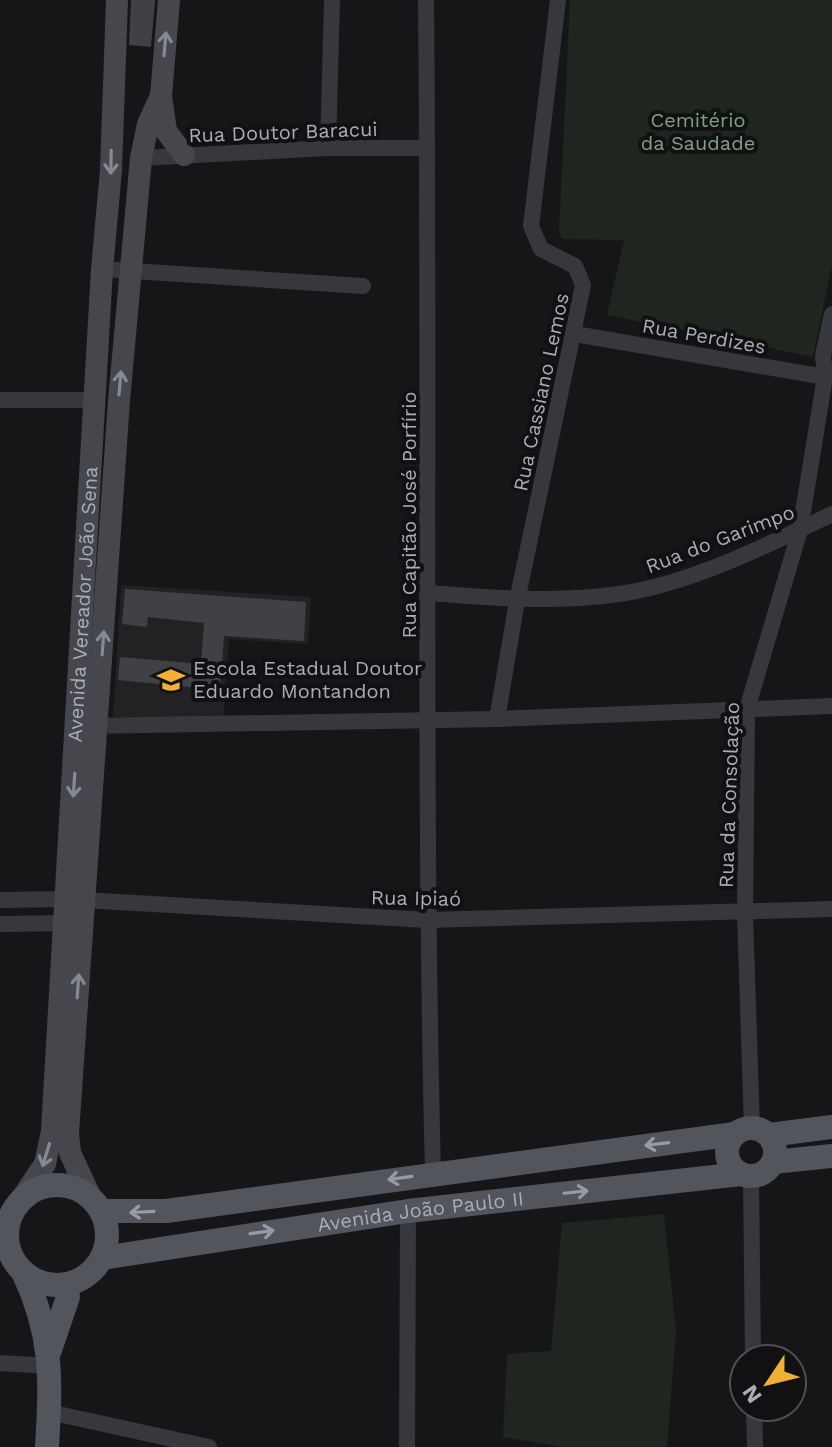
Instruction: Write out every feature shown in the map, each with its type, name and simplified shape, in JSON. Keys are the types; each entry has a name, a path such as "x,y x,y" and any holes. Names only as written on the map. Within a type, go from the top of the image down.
{"main road":[{"name":"Avenida Vereador João Sena","path":"88,726 95,400 111,170 111,100 117,0"},
{"name":"Avenida Vereador João Sena","path":"11,1209 45,1164 52,1131 74,923 88,726 141,158 148,124 161,96 169,0"},
{"path":"161,96 166,131 184,155"},
{"path":"111,100 126,125 148,124"},
{"name":"Avenida Vereador João Sena","path":"74,923 68,1133 70,1153 96,1204"},
{"name":"Avenida João Paulo II","path":"96,1204 130,1213 203,1207 433,1173 752,1132 832,1127"},
{"path":"773,1162 774,1143 752,1132 727,1151 729,1160 746,1175 760,1174 773,1162 832,1156"},
{"name":"Avenida João Paulo II","path":"102,1258 408,1211 746,1175"},
{"path":"12,1263 50,1285 66,1285 93,1270 102,1258 107,1226 96,1204 68,1186 55,1185 42,1187 11,1209 7,1229 12,1263 41,1309 49,1359 47,1447"},
{"path":"203,1207 205,1240"},
{"path":"49,1359 68,1297 66,1285"}],"street":[{"path":"328,148 332,0"},
{"name":"Rua Capitão José Porfírio","path":"426,0 427,920 433,1173"},
{"name":"Rua Cassiano Lemos","path":"497,719 517,601 575,334 582,275 575,266 541,249 531,226 558,0"},
{"name":"Rua Doutor Baracui","path":"141,158 328,148 427,148"},
{"path":"102,269 363,286"},
{"name":"Rua da Consolação","path":"752,1132 745,913 747,709 800,530 828,370 823,356 832,314"},
{"name":"Rua Perdizes","path":"575,334 828,370"},
{"path":"0,400 95,400"},
{"name":"Rua do Garimpo","path":"429,593 517,601 618,595 652,588 800,530 832,514"},
{"path":"88,726 497,719 832,706"},
{"name":"Rua Ipiaó","path":"0,900 76,900 427,920 832,909"},
{"path":"0,924 74,923"},
{"path":"746,1175 752,1343"},
{"path":"407,1447 408,1211"},
{"path":"0,1363 49,1359"},
{"path":"49,1412 209,1447"},
{"path":"754,1423 755,1447"}],"shaded area":[{"name":"Escola Estadual Doutor Eduardo Montandon","path":"121,585 311,597 308,644 229,639 223,717 113,717"}],"green space":[{"name":"Cemitério da Saudade","path":"570,0 832,0 832,265 813,357 607,315 624,240 563,239 559,232"},
{"path":"664,1214 676,1331 667,1447 561,1447 503,1437 507,1354 551,1351 562,1223"}],"building":[{"path":"131,0 155,0 151,47 129,45"},
{"path":"125,589 306,602 304,641 224,636 220,690 118,680 120,657 201,664 204,623 148,617 147,627 122,624"}],"place":[{"name":"Escola Estadual Doutor Eduardo Montandon","path":"171,680"}]}
